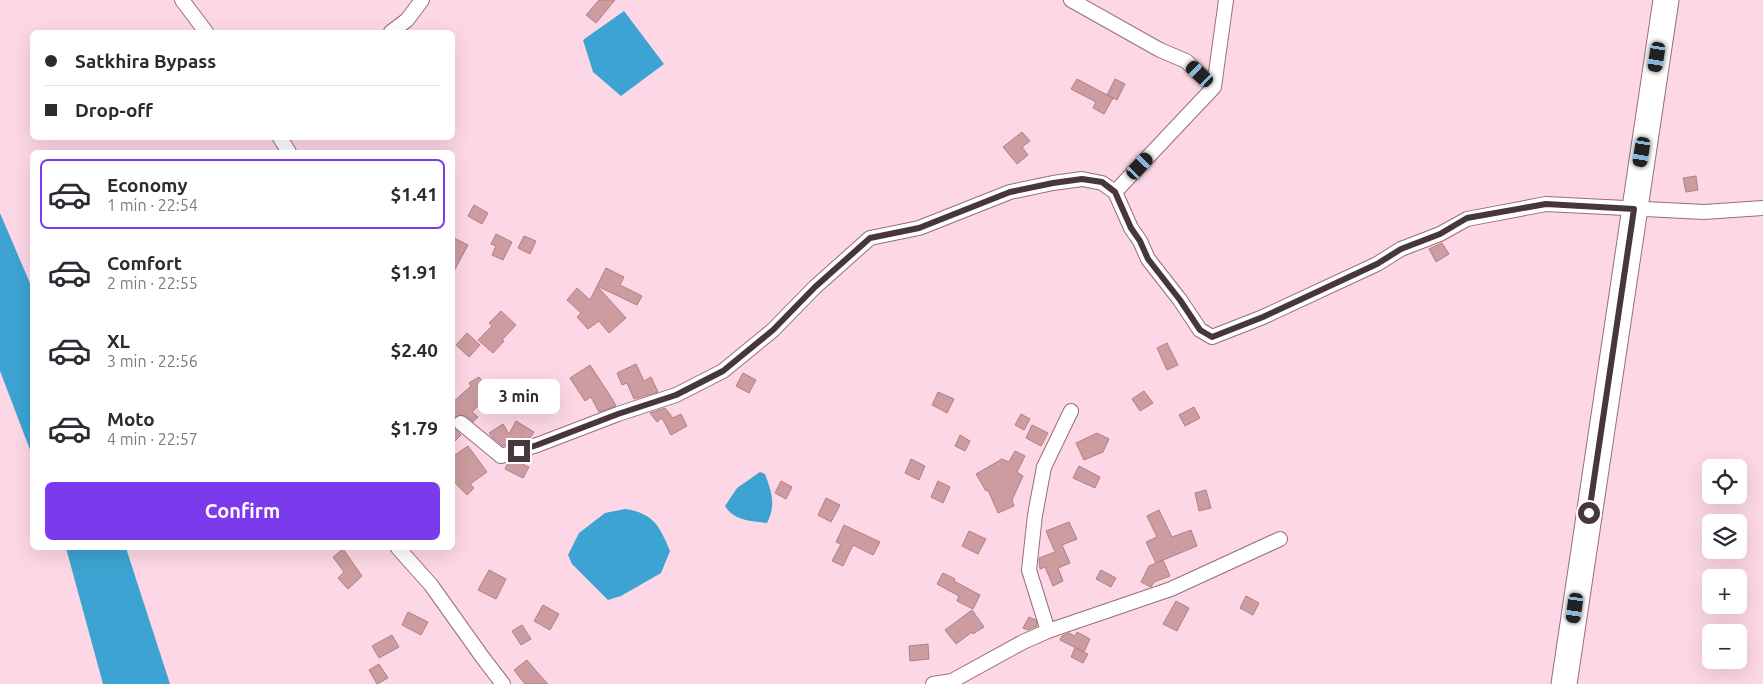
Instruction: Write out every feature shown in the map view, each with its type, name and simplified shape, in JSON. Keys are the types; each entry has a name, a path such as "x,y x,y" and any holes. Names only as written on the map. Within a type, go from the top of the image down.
{"highway":[{"path":"1564,684 1666,0"}],"street":[{"path":"394,30 407,20 422,0"},
{"path":"1072,0 1160,50 1186,61 1214,87"},
{"path":"1115,192 1214,87 1226,0"},
{"path":"187,2 205,30"},
{"path":"461,423 501,456 676,395 723,371 773,330 815,287 870,238 919,228 1010,192 1053,183 1082,179 1102,182 1115,192 1131,228 1140,241 1148,259 1180,300 1200,330 1212,337 1263,317 1377,264 1401,249 1440,234 1467,218 1546,204 1704,212 1763,208"},
{"path":"1048,632 1029,570 1035,515 1044,467 1071,412"},
{"path":"933,684 952,681 1023,642 1171,589 1280,539"},
{"path":"400,550 431,585 503,684"}],"water":[{"path":"624,11 664,64 621,96 593,72 583,40"},
{"path":"0,213 30,283 30,450 0,371"},
{"path":"760,472 765,474 772,499 770,517 767,523 749,521 733,515 725,506 737,488"},
{"path":"625,509 643,514 655,522 670,551 661,573 621,596 608,600 572,564 568,555 579,533 605,513"},
{"path":"67,550 127,550 170,684 103,684"}],"building":[{"path":"599,0 615,0 596,23 586,15"},
{"path":"1077,79 1113,98 1104,114 1093,108 1096,102 1071,89"},
{"path":"1115,79 1125,84 1117,100 1107,95"},
{"path":"1022,132 1030,141 1022,147 1028,155 1017,164 1003,147"},
{"path":"1696,176 1698,190 1686,192 1683,178"},
{"path":"474,205 488,213 482,224 468,216"},
{"path":"496,234 512,242 503,260 492,255 496,246 491,244"},
{"path":"524,236 536,241 530,254 518,248"},
{"path":"455,238 468,245 455,269"},
{"path":"1442,243 1449,254 1436,262 1429,249"},
{"path":"606,268 624,277 620,285 642,296 637,305 597,286"},
{"path":"597,286 626,318 609,333 599,321 588,329 577,317 581,313 567,300 577,288 590,300"},
{"path":"501,311 516,325 493,353 478,340 492,326 489,323"},
{"path":"467,333 480,345 469,357 456,345"},
{"path":"1167,343 1178,365 1167,370 1157,348"},
{"path":"636,364 644,381 651,377 658,392 634,399 627,383 622,385 617,373"},
{"path":"590,365 616,406 599,412 591,397 585,401 570,378"},
{"path":"743,373 756,380 749,393 736,386"},
{"path":"479,377 492,393 472,412 478,417 473,422 466,416 458,415 455,418 455,400 471,386 469,383"},
{"path":"1144,391 1153,403 1140,411 1132,399"},
{"path":"938,392 954,399 947,413 932,405"},
{"path":"1194,407 1200,418 1185,426 1179,415"},
{"path":"665,408 673,418 681,414 687,426 671,435 662,418 657,422 650,413"},
{"path":"1021,414 1030,419 1024,430 1015,425"},
{"path":"516,421 534,432 530,438 525,439 521,437 503,446 489,433 503,424 509,434"},
{"path":"1032,425 1048,433 1041,446 1026,438"},
{"path":"455,429 461,435 455,441"},
{"path":"1097,433 1109,439 1103,452 1084,460 1076,443"},
{"path":"960,435 970,441 965,451 955,446"},
{"path":"468,446 487,472 470,484 474,488 467,495 455,483 455,455"},
{"path":"1015,451 1025,456 1017,472 1023,476 1012,500 1014,506 998,513 988,490 986,491 976,474 1002,459 1009,462"},
{"path":"911,459 925,466 919,480 905,473"},
{"path":"516,461 529,467 523,478 505,469 508,463"},
{"path":"1079,466 1100,477 1095,488 1073,478"},
{"path":"781,481 792,487 786,499 775,493"},
{"path":"938,481 950,487 943,503 931,497"},
{"path":"1206,490 1211,508 1199,511 1195,493"},
{"path":"826,498 840,505 831,522 818,515"},
{"path":"1159,510 1172,537 1191,530 1197,546 1156,563 1146,542 1157,537 1147,516"},
{"path":"1069,522 1077,539 1062,545 1070,563 1058,568 1063,581 1053,586 1045,567 1040,569 1039,558 1055,552 1046,531"},
{"path":"844,525 880,542 873,555 853,545 843,566 832,561 841,544 836,542"},
{"path":"969,531 986,539 978,554 962,546"},
{"path":"344,550 362,576 348,589 338,578 344,572 333,557"},
{"path":"1163,560 1170,576 1154,582 1151,587 1141,582 1149,566"},
{"path":"489,570 506,579 496,599 478,590"},
{"path":"1101,570 1116,578 1111,587 1096,579"},
{"path":"943,573 980,595 973,609 957,601 959,596 937,584"},
{"path":"1246,596 1259,603 1253,615 1240,608"},
{"path":"1176,601 1189,608 1177,631 1163,624"},
{"path":"543,605 559,614 550,630 534,621"},
{"path":"972,610 984,627 973,634 972,632 956,644 945,630"},
{"path":"408,612 428,622 421,635 402,625"},
{"path":"1029,617 1036,620 1037,626 1028,630 1023,628"},
{"path":"522,625 531,639 521,645 512,631"},
{"path":"1077,632 1090,639 1084,652 1060,640 1062,636 1069,633 1075,636"},
{"path":"392,635 399,647 379,658 372,646"},
{"path":"928,644 929,659 910,661 909,646"},
{"path":"1075,648 1088,654 1083,663 1071,657"},
{"path":"527,660 548,684 525,684 514,670"},
{"path":"379,664 388,678 377,684 369,670"}],"route":[{"path":"519,451 618,414 676,395 723,371 773,330 815,287 870,238 919,228 968,207 1010,192 1082,179 1102,182 1115,192 1131,228 1140,241 1148,259 1180,300 1200,330 1212,337 1298,301 1330,284 1377,264 1401,249 1440,234 1467,218 1546,204 1634,209 1589,513"}]}
